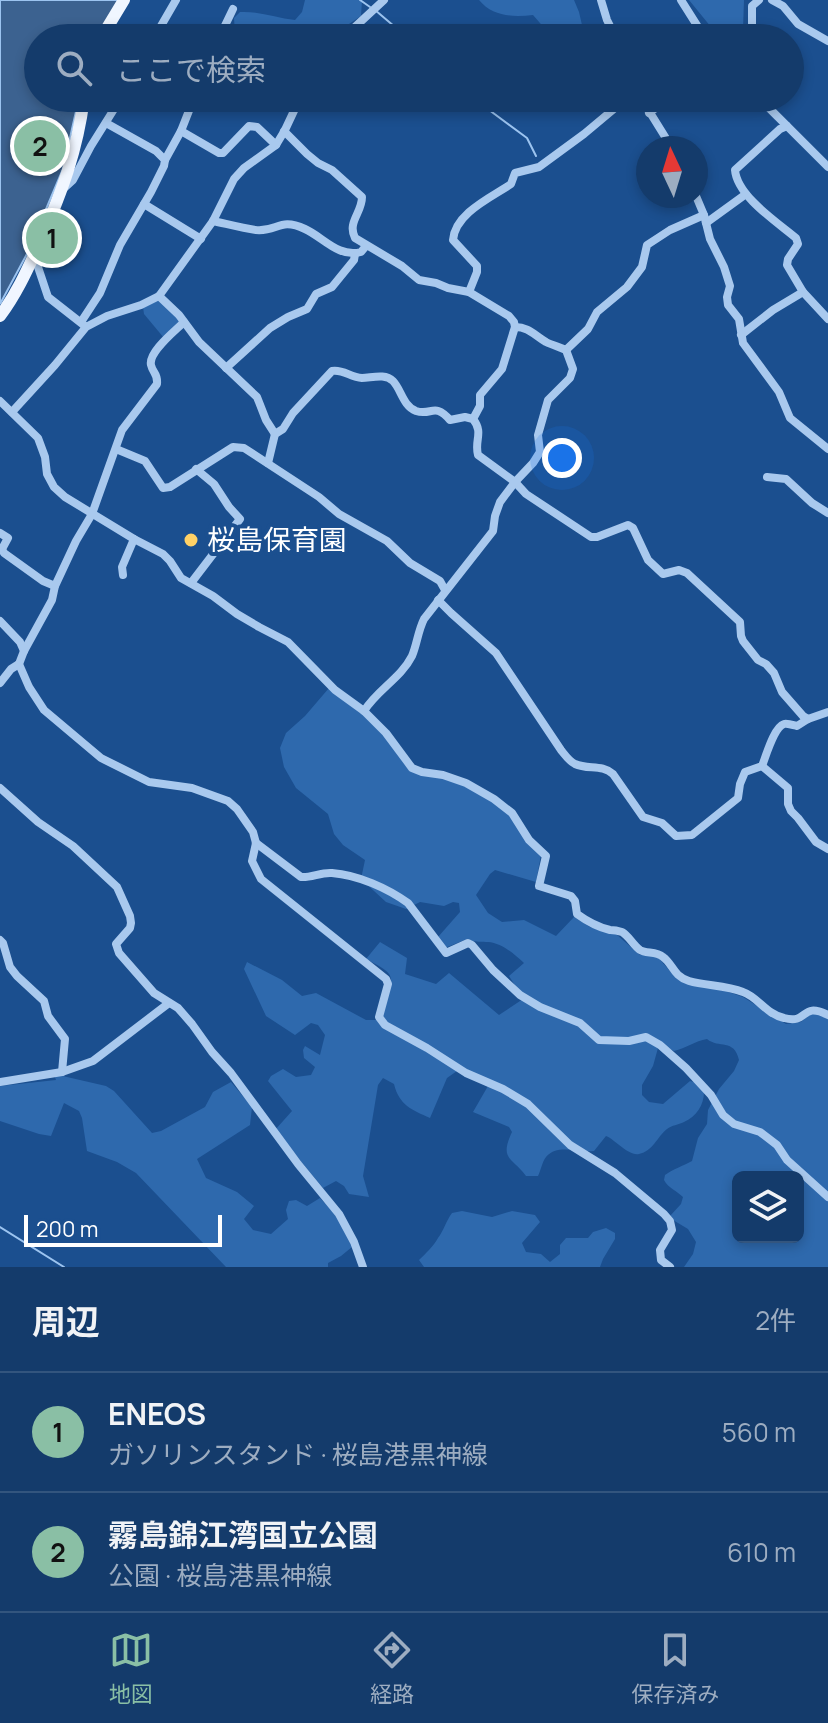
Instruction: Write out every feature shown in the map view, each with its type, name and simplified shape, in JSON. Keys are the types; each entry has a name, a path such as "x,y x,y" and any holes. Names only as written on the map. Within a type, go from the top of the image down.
{"main road":[{"path":"109,24 124,0"},
{"path":"0,316 17,291 62,190 75,151 82,112"}],"street":[{"path":"162,24 176,0"},
{"path":"601,0 609,24"},
{"path":"681,0 696,24"},
{"path":"752,24 752,6 759,0"},
{"path":"772,0 783,6 798,24"},
{"path":"358,24 382,1"},
{"path":"226,24 233,9"},
{"path":"804,27 828,41"},
{"path":"62,190 73,180 113,112"},
{"path":"188,112 164,166 120,245 84,325 66,353 4,407 38,438 47,474 54,487 92,514 163,554 181,578 248,621 288,642 335,690 364,711 386,733 412,768 466,783 512,813 529,840 546,856 539,886 571,896 577,914 590,924 621,931 641,951 665,958 675,974 689,981 747,993 781,1018 794,1020 814,1009 828,1015"},
{"path":"84,325 159,296 213,221 234,179 276,145 293,112"},
{"path":"469,292 477,266 453,240 455,231 478,204 511,184 515,173 539,167 610,112"},
{"path":"773,112 828,167"},
{"path":"649,113 664,136"},
{"path":"106,123 156,151 165,160"},
{"path":"181,131 219,153 223,153 249,126 257,127 276,145"},
{"path":"787,126 735,170 735,176 746,194 796,238 798,244 787,265 803,292 828,319"},
{"path":"284,131 307,154 332,170 362,197 362,204 352,223 355,238 419,280 469,292 514,322 509,352 502,369 480,395 480,406 473,419"},
{"path":"568,349 588,329 597,312 627,287 642,267 647,245 670,230 705,219 746,194"},
{"path":"144,204 201,239"},
{"path":"701,208 730,286 728,305 739,319 741,335 749,351 779,392 790,418 828,449"},
{"path":"213,221 259,230 285,222 306,229 345,253 361,252 366,246"},
{"path":"34,254 48,297 84,325"},
{"path":"226,368 270,328 307,309 316,294 332,287 354,260 355,254"},
{"path":"741,335 803,292"},
{"path":"159,296 199,342 257,397 275,434"},
{"path":"0,683 19,664 52,600 55,586 92,514 122,430 157,384 158,377 151,366 152,357 184,322"},
{"path":"515,327 520,326 545,341 568,349"},
{"path":"364,711 399,674 412,655 419,629 445,590 493,531 500,502 540,452 538,435 548,400 570,378 573,369 568,349"},
{"path":"268,463 275,434 283,429 293,413 332,371 338,370 358,378 387,377 393,381 410,408 416,411 437,410 450,420 473,419 480,432 478,455 526,494 591,537 628,525 633,528 648,560 663,574 679,570 687,573 740,622 743,641 758,660 774,673 782,692 808,719"},
{"path":"116,449 145,461 163,488 170,487 238,446 319,497 339,514 387,541 410,563 440,581 445,590"},
{"path":"191,583 240,519 214,484 196,469"},
{"path":"767,477 786,479 828,513"},
{"path":"0,533 8,538 2,549 4,553 55,586"},
{"path":"123,575 122,567 134,539"},
{"path":"438,600 496,653 572,762 585,767 607,768 643,817 662,823 676,836 692,835 738,798 745,772 762,766 780,725 797,726 828,712"},
{"path":"0,621 20,642 24,651"},
{"path":"19,664 44,710 101,758 149,782 192,788 228,801 237,809 253,832 256,843 252,861 261,879 386,979 388,984 379,1017 385,1025 466,1073 528,1104 570,1145 615,1173 664,1214 672,1230 660,1250 661,1260 670,1267"},
{"path":"762,766 788,788 791,811 816,842 828,849"},
{"path":"0,788 38,822 73,846 117,887 131,923 116,944 119,953 154,993 178,1008 231,1073 339,1214 363,1267"},
{"path":"256,843 301,877 328,872 338,874 375,885 402,899 446,953 468,943 472,945 520,995 540,1007 580,1023 599,1040 629,1041 646,1037 660,1045 711,1095 723,1115 734,1124 760,1132 777,1145 787,1160 828,1197"},
{"path":"0,940 10,967 44,1001 48,1016 65,1039 62,1072"},
{"path":"0,1082 62,1072 93,1061 169,1003"}],"shaded area":[{"path":"0,0 119,0 105,24 24,24 24,112 76,112 63,169 28,252 0,304"},
{"path":"305,0 362,0 361,16 349,24 234,24 234,18 240,12 295,20 302,12"},
{"path":"479,0 574,0 582,24 541,24 533,15 511,16 485,6"},
{"path":"689,0 744,0 743,24 709,24"},
{"path":"158,300 180,321 164,338 144,314 143,307"},
{"path":"329,688 367,718 408,769 422,775 448,778 489,798 509,814 541,855 536,882 495,870 476,895 488,913 502,922 524,920 556,936 574,917 590,927 616,934 640,955 656,955 676,978 743,997 786,1024 801,1022 812,1013 828,1018 828,1267 684,1267 693,1254 696,1242 688,1229 670,1216 683,1197 666,1183 665,1175 692,1161 698,1138 707,1124 708,1110 739,1060 730,1046 707,1039 674,1051 666,1047 658,1048 653,1066 642,1085 642,1095 649,1102 663,1104 690,1081 704,1092 704,1097 696,1114 667,1129 651,1147 639,1154 631,1153 606,1136 594,1151 556,1150 545,1159 538,1176 526,1176 507,1153 512,1132 509,1127 473,1112 488,1086 457,1071 447,1078 430,1118 407,1106 394,1084 383,1078 378,1085 363,1176 369,1197 349,1194 336,1181 323,1188 275,1130 292,1111 268,1081 283,1069 296,1077 311,1075 315,1067 304,1058 303,1050 305,1046 320,1055 325,1035 318,1025 311,1023 295,1035 266,1016 244,969 247,962 282,980 302,996 316,993 366,1020 377,1020 391,984 387,972 366,959 380,942 407,958 405,974 436,984 449,973 499,1015 526,997 509,976 524,963 493,943 467,939 445,948 438,937 460,912 459,903 444,906 420,902 406,909 386,902 361,879 365,860 343,845 334,834 328,814 296,788 284,767 280,748 286,733"},
{"path":"54,1074 106,1086 152,1133 205,1107 213,1092 231,1082 252,1107 250,1125 197,1159 206,1178 237,1192 254,1206 244,1219 253,1230 271,1234 288,1219 286,1210 289,1201 296,1200 307,1206 320,1198 337,1216 352,1247 328,1263 328,1267 226,1267 136,1173 87,1151 79,1111 64,1103 51,1136 0,1121 0,1086 56,1080"},
{"path":"462,1211 492,1217 512,1211 535,1215 540,1222 522,1243 526,1252 541,1254 550,1262 560,1254 560,1245 566,1238 588,1238 593,1232 606,1228 615,1233 615,1239 600,1267 424,1267 419,1260 436,1241 452,1213"}],"waterway":[{"path":"360,0 370,7"},
{"path":"375,10 392,24"},
{"path":"492,112 527,138 536,156"},
{"path":"0,1227 64,1267"}],"place":[{"name":"霧島錦江湾国立公園","path":"40,146"},
{"name":"ENEOS","path":"52,238"},
{"name":"桜島保育園","path":"191,540"}]}
